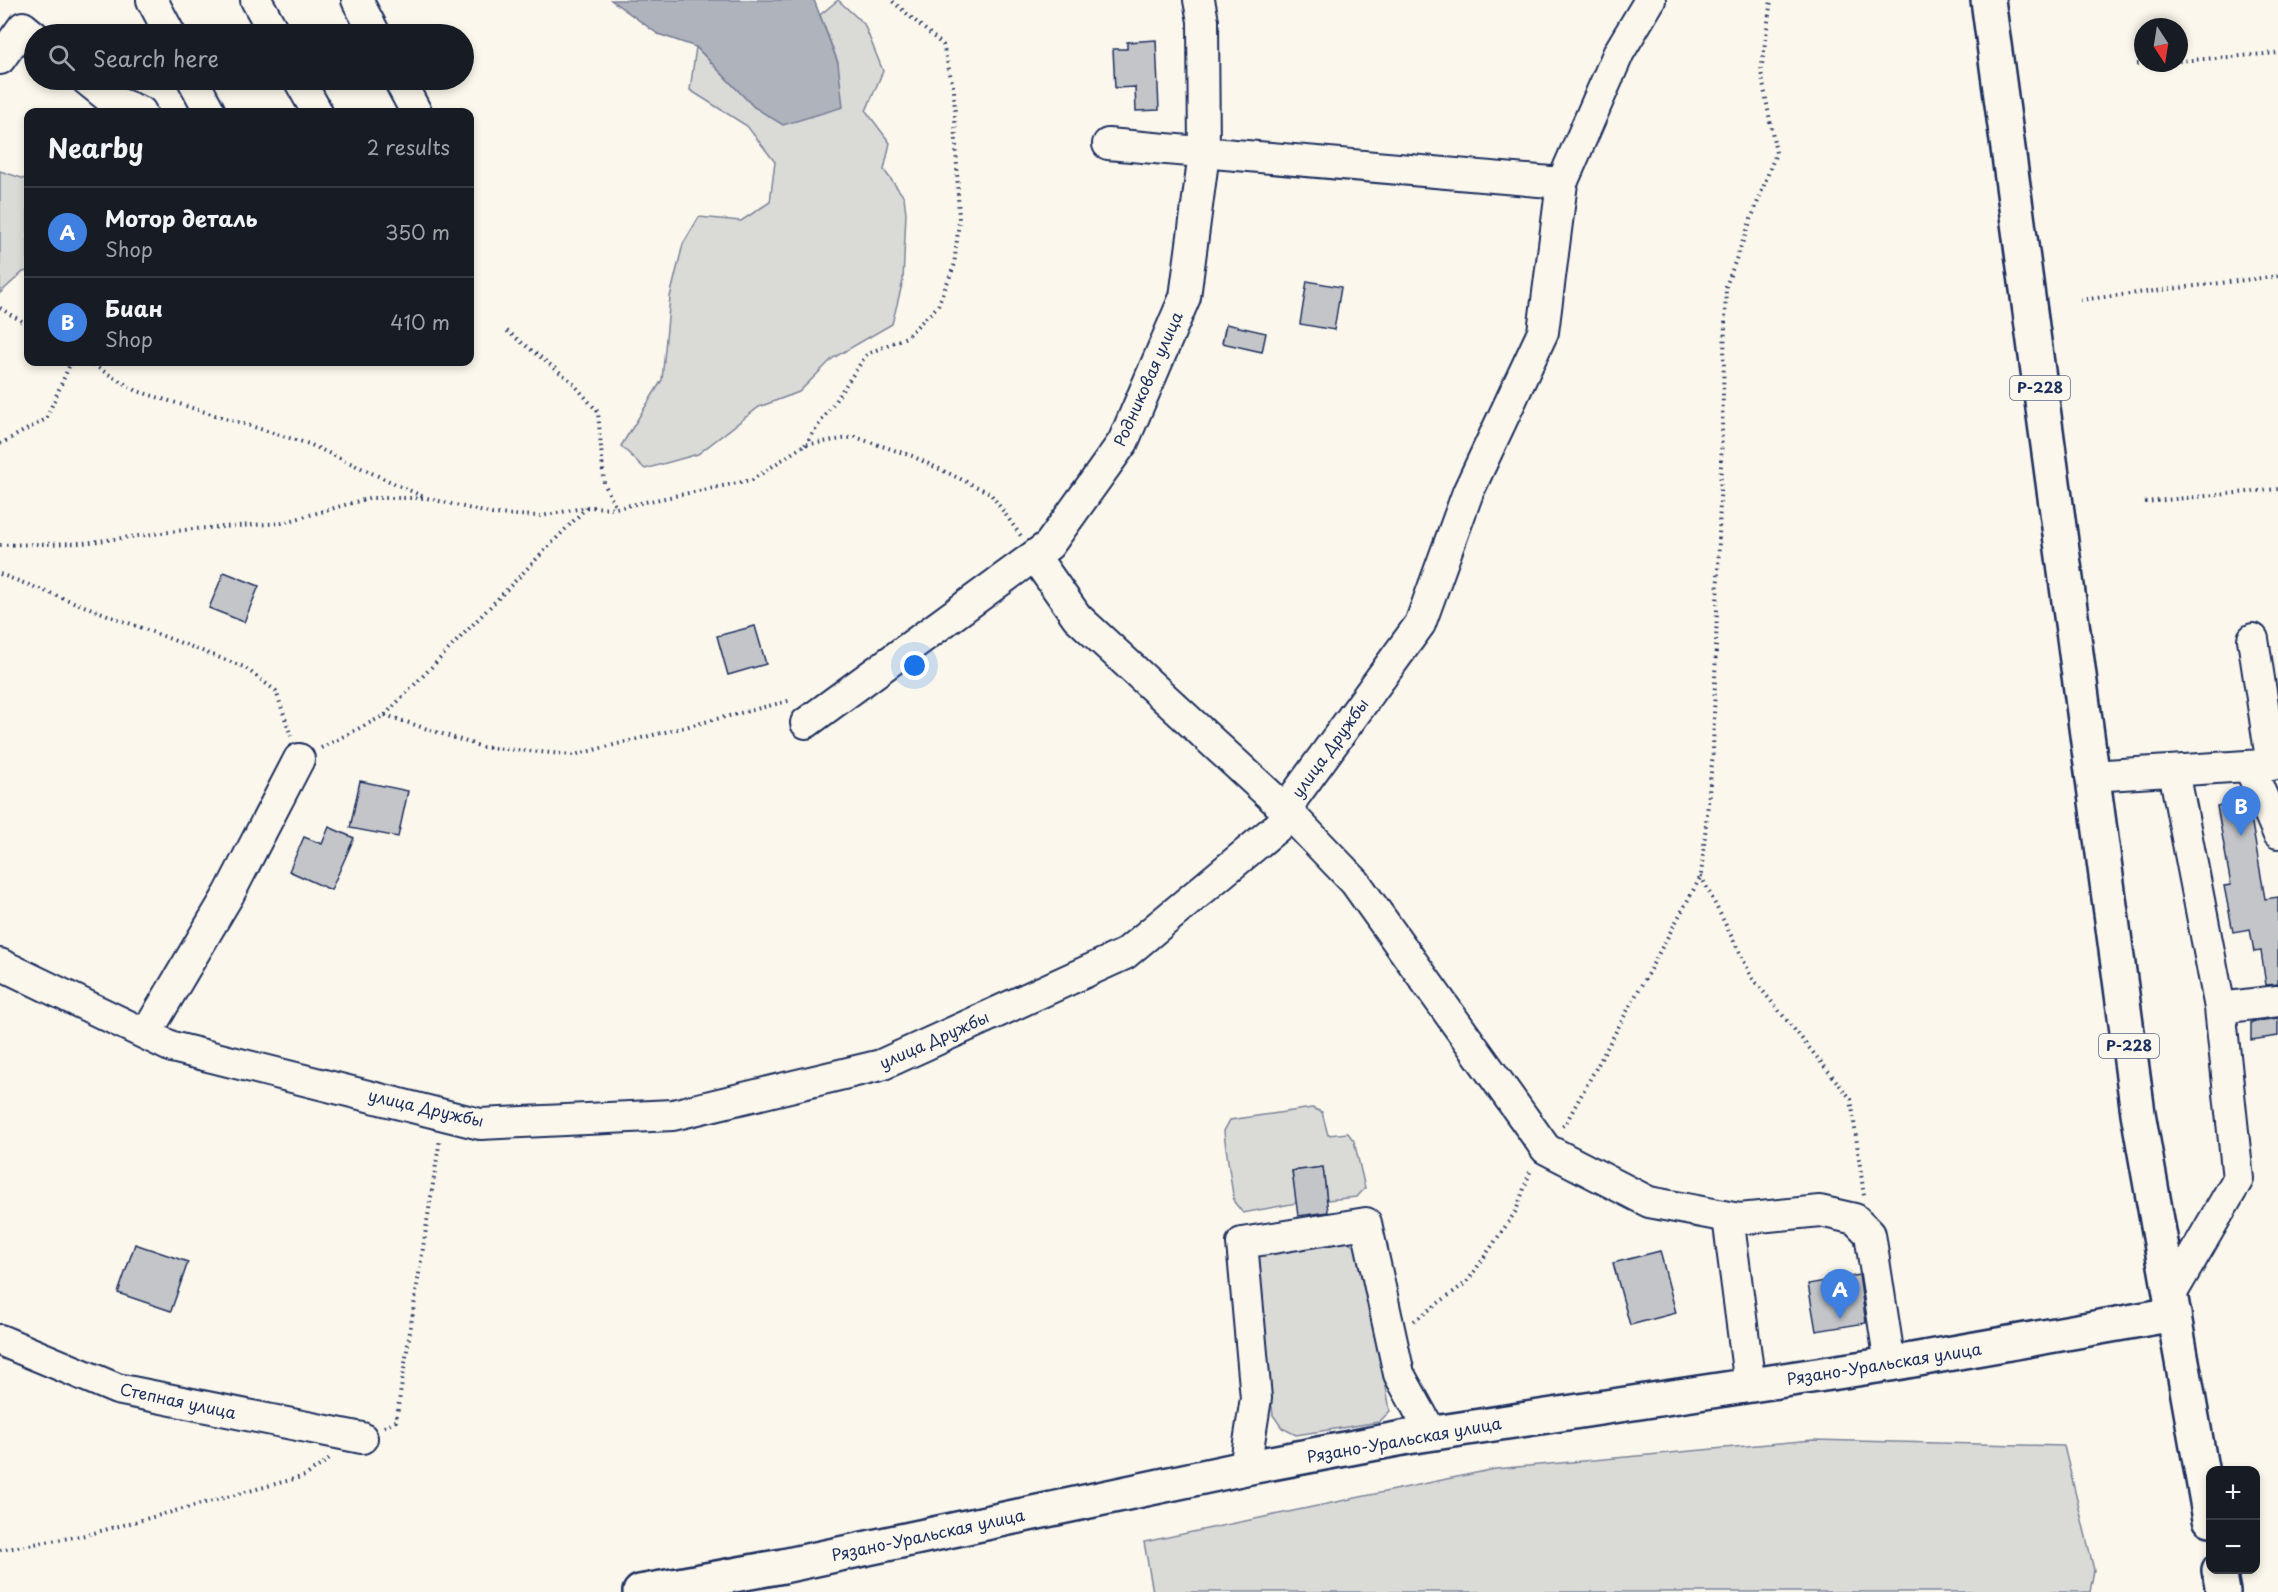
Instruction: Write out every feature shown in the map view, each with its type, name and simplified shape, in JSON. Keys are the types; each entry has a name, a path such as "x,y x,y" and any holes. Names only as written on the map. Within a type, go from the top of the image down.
{"main road":[{"name":"Р-228","path":"1988,0 2138,1113 2206,1492"},
{"name":"Рязано-Уральская улица","path":"640,1592 783,1566 1245,1468 1432,1434 1890,1364 2172,1305"},
{"path":"2220,1574 2223,1592"}],"street":[{"path":"152,0 165,24"},
{"path":"256,0 269,24"},
{"path":"357,0 370,24"},
{"name":"Родниковая улица","path":"803,711 1035,557 1049,545 1123,442 1185,297 1204,153 1203,21 1199,0"},
{"name":"улица Дружбы","path":"0,964 172,1047 480,1124 673,1115 881,1065 1125,954 1281,824 1294,797 1420,624 1468,492 1543,332 1562,183 1619,52 1650,0"},
{"path":"0,59 24,28"},
{"path":"99,90 113,101 131,108"},
{"path":"198,90 208,108"},
{"path":"305,90 315,108"},
{"path":"404,90 414,108"},
{"path":"1108,144 1562,183"},
{"path":"1035,557 1077,617 1287,811 1356,882 1546,1149 1648,1202 1739,1219 1820,1211 1855,1219 1870,1234 1890,1364"},
{"path":"2253,639 2266,765 2278,833"},
{"path":"146,1034 229,894 298,759"},
{"path":"2091,776 2266,765"},
{"path":"2172,1305 2238,1179 2220,1008 2174,771"},
{"path":"2220,1008 2278,1001"},
{"path":"1728,1217 1750,1386"},
{"path":"1245,1468 1256,1398 1242,1243 1366,1223 1400,1374 1432,1434"},
{"name":"Степная улица","path":"0,1340 117,1389 362,1438"}],"path":[{"path":"95,366 137,391 309,444 427,498 492,514 542,516 587,507 616,508 752,480 804,445 867,354 906,337 939,306 954,266 959,221 954,90 943,45 891,0"},
{"path":"1391,1337 1467,1282 1516,1211 1540,1141 1566,1123 1701,876 1713,752 1726,286 1776,153 1761,72 1771,0"},
{"path":"2188,60 2278,53"},
{"path":"2080,300 2278,276"},
{"path":"0,308 24,323"},
{"path":"507,331 571,381 598,412 604,483 616,508"},
{"path":"0,444 46,419 69,366"},
{"path":"804,445 855,437 912,456 990,493 1035,557"},
{"path":"2145,502 2278,489"},
{"path":"0,545 83,543 193,529 282,523 369,498 427,498"},
{"path":"0,574 244,667 276,691 298,759 385,715 587,507"},
{"path":"385,715 482,747 574,754 803,711"},
{"path":"1701,876 1753,979 1851,1099 1870,1234"}],"shaded area":[{"path":"611,0 814,0 838,63 843,107 783,125 754,107 696,47 658,34"},
{"path":"838,0 864,24 883,71 866,111 890,143 884,170 904,197 906,213 903,281 892,324 833,358 799,392 759,407 698,454 645,469 621,446 662,380 670,297 683,244 699,217 741,221 770,202 775,162 747,126 690,90 696,47 754,107 838,63 820,15"},
{"path":"0,171 24,179 24,272 0,293"},
{"path":"1312,1108 1322,1112 1328,1135 1348,1133 1354,1141 1365,1188 1357,1197 1327,1200 1323,1167 1292,1171 1297,1203 1243,1213 1234,1202 1225,1141 1224,1131 1230,1120"},
{"path":"1340,1237 1355,1246 1365,1258 1390,1411 1379,1422 1296,1435 1282,1428 1273,1415 1254,1270 1260,1255 1274,1247"},
{"path":"1813,1440 2064,1446 2094,1570 2090,1592 1153,1592 1144,1542 1495,1469"}],"building":[{"path":"1156,40 1159,110 1136,111 1135,87 1115,88 1113,49 1127,49 1127,42"},
{"path":"1307,281 1341,287 1334,330 1300,324"},
{"path":"1226,324 1266,333 1262,352 1222,343"},
{"path":"224,572 259,586 244,622 209,608"},
{"path":"755,626 766,664 728,675 717,636"},
{"path":"360,781 408,791 398,837 350,828"},
{"path":"2245,799 2250,812 2265,899 2278,897 2278,984 2266,985 2261,951 2254,952 2250,929 2233,932 2224,886 2231,885 2217,806"},
{"path":"329,827 354,838 331,890 289,871 304,837 322,844"},
{"path":"2278,1018 2278,1036 2251,1040 2251,1022"},
{"path":"1323,1167 1328,1212 1298,1216 1292,1171"},
{"path":"135,1244 188,1262 171,1311 118,1293"},
{"path":"1660,1251 1676,1313 1630,1325 1613,1263"},
{"path":"1859,1275 1866,1323 1816,1331 1808,1284"}],"place":[{"name":"Биан","path":"2241,836"},
{"name":"Мотор деталь","path":"1840,1319"}]}
